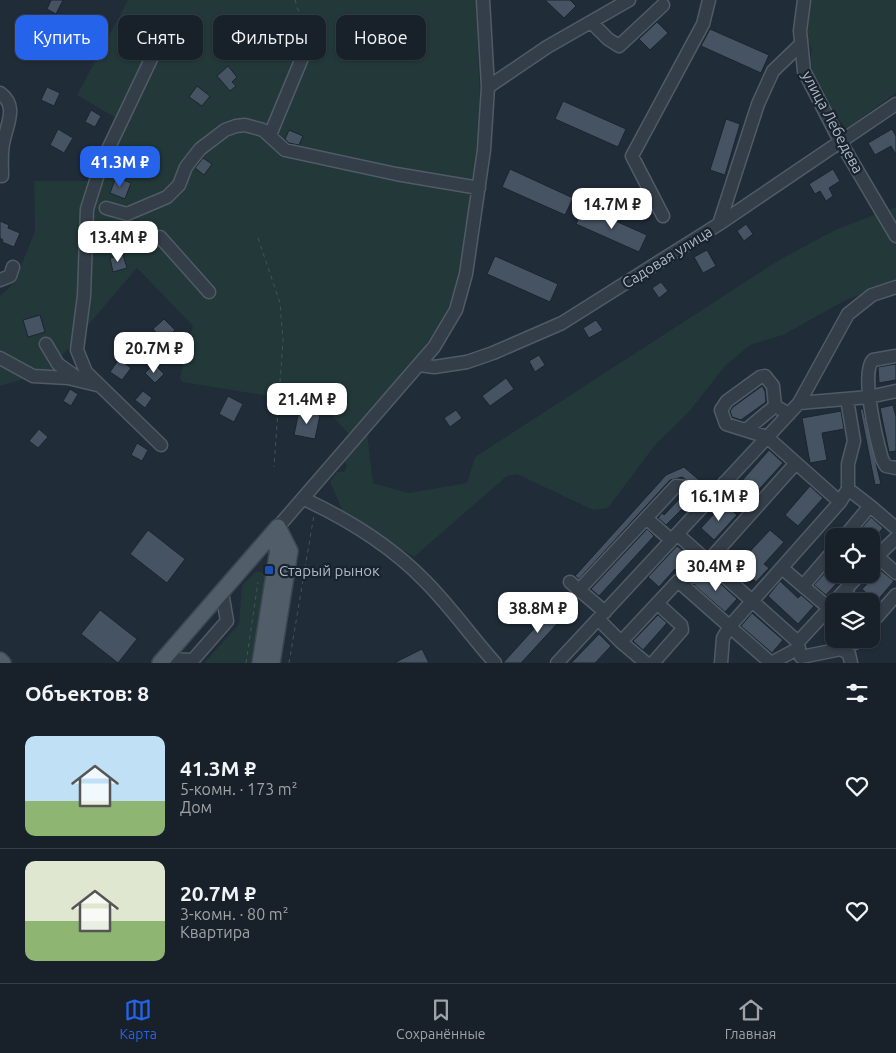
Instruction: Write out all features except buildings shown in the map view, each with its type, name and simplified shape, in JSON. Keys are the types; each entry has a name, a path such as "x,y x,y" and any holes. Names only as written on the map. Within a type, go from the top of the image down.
{"main road":[{"path":"161,661 274,532"},
{"path":"260,663 278,549 274,532"},
{"path":"272,663 290,551 274,532"},
{"path":"0,660 3,663"}],"street":[{"path":"274,532 419,365 444,333 462,294 479,188 488,87 483,0"},
{"path":"488,87 547,46 629,0"},
{"path":"663,216 632,156 702,24 709,0"},
{"name":"улица Лебедева","path":"804,0 801,16 800,45 804,71 810,86 840,141 896,236"},
{"path":"591,22 608,39 619,46 663,5"},
{"path":"720,224 758,104 773,71 800,45"},
{"path":"151,60 102,162 87,209 84,296 77,350 82,366 161,445"},
{"path":"270,135 301,60"},
{"path":"0,93 7,99 10,114 3,144 2,176"},
{"name":"Садовая улица","path":"419,365 434,367 467,362 493,354 555,327 720,224 896,104"},
{"path":"106,208 127,214 167,197 179,185 186,167 200,149 225,130 245,125 263,130 285,150 396,174 479,188"},
{"path":"160,237 209,292"},
{"path":"0,280 10,276 13,267"},
{"path":"557,663 799,403 848,314 872,294 896,287"},
{"path":"46,344 58,364 83,382"},
{"path":"896,356 873,360 870,363 869,397 882,459 886,466 896,468"},
{"path":"0,358 33,376 100,386"},
{"path":"775,406 773,386 765,376 760,377 727,401 721,410 726,424 766,437 840,502"},
{"path":"799,403 869,397 896,391"},
{"path":"721,663 723,638 730,626 840,502 848,489 848,464 854,441 850,398"},
{"path":"775,406 789,414"},
{"path":"746,430 775,406"},
{"path":"621,642 678,581 690,579 708,562 796,463"},
{"path":"725,482 755,509"},
{"path":"646,663 621,642 601,615 574,586 646,518 676,486 685,487 704,505"},
{"path":"848,489 896,528"},
{"path":"304,499 357,528 408,565 426,581 494,663"},
{"path":"852,528 870,506"},
{"path":"646,518 708,562 752,602 800,653"},
{"path":"880,553 896,538"},
{"path":"803,586 825,560"},
{"path":"880,563 896,573"},
{"path":"782,568 803,586 825,596"},
{"path":"678,581 771,663 800,653 841,649 849,654 851,663"},
{"path":"842,593 852,583"},
{"path":"161,661 194,660 227,621 222,592"},
{"path":"880,611 896,595"},
{"path":"653,663 682,630 681,625 658,604"},
{"path":"800,653 825,616"}],"path":[{"path":"295,0 300,15"},
{"path":"258,238 280,303 283,340 274,467"},
{"path":"289,663 316,504"},
{"path":"246,663 258,582"}],"green space":[{"path":"128,0 476,0 481,127 457,291 423,349 395,384 349,434 328,412 294,400 182,382 180,378 193,326 137,268 48,372 0,386 0,296 14,283 35,231 34,181 88,181 121,121 77,95 96,60 108,60 108,37 118,19 118,60 203,60 203,15 120,15"},
{"path":"810,0 896,0 896,93 846,129 821,91 812,70 812,50 807,39"},
{"path":"896,207 896,282 846,300 783,335 750,345 726,365 688,413 655,445 608,508 593,510 517,474 507,476 414,557 343,512 330,482 337,472 344,472 347,466 344,461 367,432 373,483 408,493 467,483 475,457 779,260 837,229"},
{"path":"257,571 267,574 255,663 204,663 239,624 242,585"}],"place":[{"name":"Старый рынок","path":"269,570"}]}
